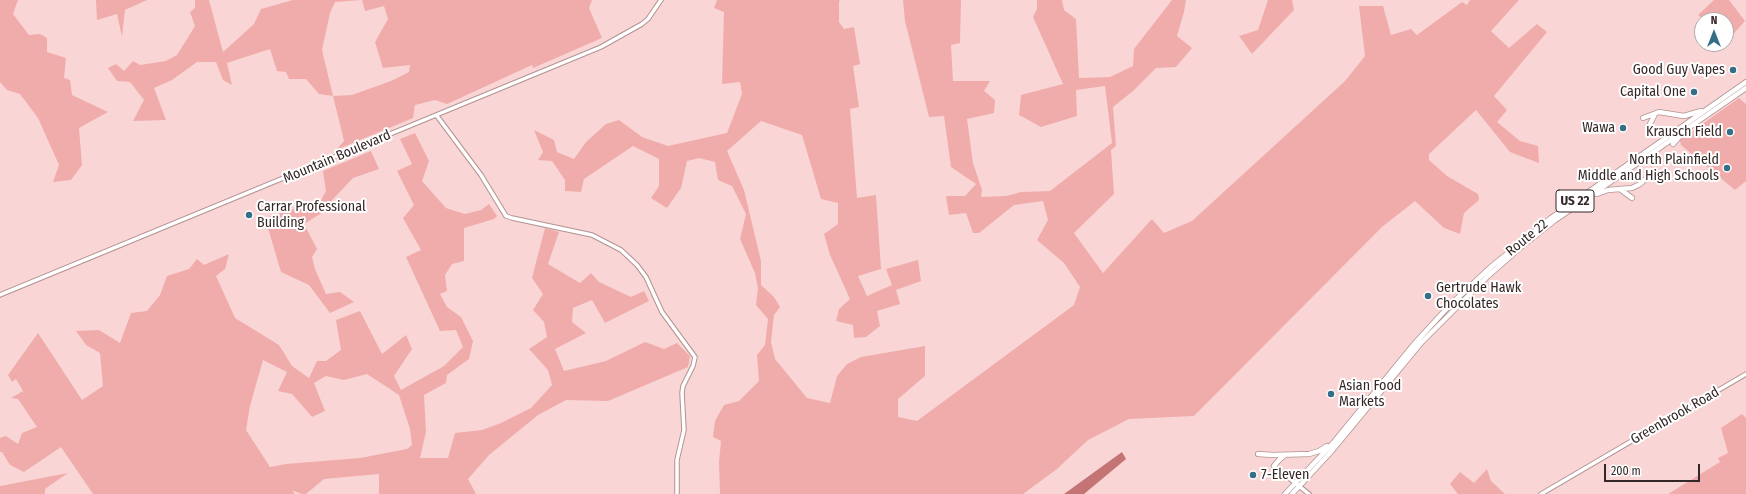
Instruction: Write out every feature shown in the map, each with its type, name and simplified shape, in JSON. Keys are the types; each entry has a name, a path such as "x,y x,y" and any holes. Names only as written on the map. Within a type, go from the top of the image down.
{"highway":[{"name":"US 22","path":"1713,105 1746,82"},
{"name":"US 22","path":"1285,494 1330,453 1421,343 1465,298 1521,247 1591,196 1746,88"},
{"path":"1642,118 1662,112 1680,116 1690,115 1713,105"},
{"name":"Route 22","path":"1334,442 1415,343 1450,305 1487,271 1550,218 1713,105"},
{"path":"1650,124 1655,114"},
{"path":"1674,144 1685,130"},
{"path":"1591,196 1608,190 1636,186 1650,175"},
{"path":"1620,189 1632,198"},
{"name":"US 22","path":"1292,494 1297,484 1334,442"},
{"path":"1258,454 1312,454 1334,442"},
{"path":"1274,466 1285,455"}],"street":[{"name":"Mountain Boulevard","path":"0,295 438,116 601,47 642,24 648,19 661,0"},
{"path":"438,116 481,175 506,216 592,235 621,250 637,265 646,277 662,312 695,357 693,366 683,386 682,393 684,430 677,460 677,494"},
{"name":"Greenbrook Road","path":"1541,494 1746,374"},
{"path":"1274,466 1309,494"}],"shaded area":[{"path":"0,0 18,0 13,14 29,35 40,34 47,38 47,52 66,58 64,78 70,80 72,95 108,112 79,128 82,165 71,180 53,182 59,165 38,118 20,94 7,90 0,82"},
{"path":"96,0 147,0 125,10 122,37 117,14 97,20"},
{"path":"195,0 209,0 223,52 254,24 261,9 293,0 362,0 335,2 330,13 322,50 333,96 319,94 306,79 289,79 286,72 277,71 270,49 227,63 232,85 223,80 216,62 197,62 172,80 154,88 166,120 133,121 144,100 130,82 117,81 108,68 116,64 124,71 133,61 140,65 166,61 177,55 195,26 190,12 195,8"},
{"path":"362,0 592,0 589,8 602,38 533,68 532,65 447,104 435,100 415,105 413,118 336,150 344,141 333,96 352,95 391,81 409,72 410,65 383,68 375,42 388,19 384,6 365,11"},
{"path":"717,0 841,0 839,1 839,22 844,29 854,27 860,64 853,66 859,107 850,109 857,198 876,195 881,269 858,276 867,296 892,285 886,269 918,260 921,281 896,290 900,304 877,311 880,326 866,337 854,338 853,325 836,321 839,309 850,299 830,255 824,234 838,224 838,203 821,199 802,135 761,121 727,151 744,190 761,261 761,285 774,297 780,307 774,315 771,342 775,359 807,398 830,403 837,376 847,364 861,357 925,346 925,376 898,399 898,417 917,421 1074,305 1080,287 1064,263 1037,240 1048,220 1043,201 1014,205 979,233 973,233 966,213 949,215 946,196 965,196 976,184 951,167 944,116 929,117 905,21 903,0 961,0 960,43 951,45 953,81 990,81 984,91 995,100 994,113 967,119 973,163 982,190 981,197 1007,196 1021,192 1050,191 1112,143 1105,86 1076,90 1077,116 1041,127 1019,115 1021,95 1063,84 1033,17 1037,9 1037,0 1062,0 1064,10 1076,19 1079,78 1110,77 1133,66 1134,49 1172,0 1186,0 1177,36 1192,48 1176,67 1156,68 1133,91 1113,107 1116,146 1111,150 1114,194 1074,233 1103,273 1152,219 1164,233 1192,221 1345,81 1365,56 1359,6 1383,6 1391,35 1411,29 1417,35 1462,2 1467,5 1470,0 1519,0 1491,31 1509,48 1537,24 1547,32 1494,96 1507,110 1497,122 1520,141 1538,146 1539,163 1510,152 1476,110 1429,154 1429,160 1447,176 1478,194 1479,200 1464,213 1460,234 1444,228 1415,201 1382,227 1194,416 1129,419 1088,440 1057,469 1023,494 720,494 719,462 721,441 713,437 715,421 724,405 739,401 759,381 757,355 765,345 768,319 756,305 758,288 755,273 740,239 746,214 732,186 718,180 715,162 699,158 687,161 681,188 667,208 651,198 659,186 659,159 633,146 584,179 581,192 565,191 565,180 552,161 538,160 543,152 534,130 554,140 557,152 574,159 586,142 606,124 619,120 642,137 668,146 727,133 742,94 740,82 722,84 724,12 714,8"},
{"path":"1268,0 1292,0 1294,10 1252,54 1239,36 1258,30"},
{"path":"1714,0 1729,0 1745,21 1734,33 1734,12 1701,12"},
{"name":"North Plainfield Middle and High Schools","path":"1739,98 1746,104 1746,181 1735,190 1681,145 1680,140"},
{"path":"415,133 429,161 422,181 446,208 465,214 481,210 489,204 497,216 494,219 464,228 464,261 452,264 445,275 447,291 440,294 447,307 461,317 473,341 469,359 447,375 446,383 424,395 426,432 420,458 448,458 455,433 482,430 501,423 531,408 552,385 548,370 529,349 547,337 544,322 533,310 543,294 532,278 545,228 559,232 548,264 580,283 591,273 599,282 631,297 644,291 649,301 605,323 592,300 573,308 572,322 586,333 555,349 564,371 606,361 645,342 664,349 677,343 690,356 688,367 608,401 566,400 538,415 489,455 468,479 476,494 379,494 379,474 324,479 306,494 291,490 294,494 93,494 61,447 24,472 10,465 2,452 0,452 0,438 6,436 18,444 22,433 37,427 18,399 11,398 23,391 16,379 12,382 8,375 38,333 82,400 103,386 100,353 86,345 76,331 99,330 120,343 131,313 147,311 160,295 167,276 189,269 197,259 204,265 229,254 225,269 216,276 235,318 279,345 292,366 309,378 317,361 326,361 341,350 336,320 360,311 382,354 406,335 412,349 394,376 401,390 444,366 463,347 456,330 440,331 406,257 421,250 403,218 414,205 397,171 412,164 400,139","holes":["263,360 287,372 278,391 292,394 312,417 325,411 314,383 326,376 344,380 367,374 399,395 410,429 412,445 407,449 360,458 286,464 270,467 246,430 250,406"]},
{"path":"371,151 379,169 353,178 320,214 304,224 317,249 312,257 315,269 326,294 340,292 354,302 330,313 309,285 281,272 265,218 321,200 326,191 323,171"},
{"path":"1742,414 1746,418 1746,494 1668,494 1720,462 1718,458 1728,453 1721,428"},
{"path":"1122,452 1126,459 1084,494 1064,494"},
{"path":"1487,469 1491,481 1505,494 1458,494 1450,484 1460,472 1474,483"},
{"path":"68,473 45,489 45,494 0,494 0,486"}],"place":[{"name":"Good Guy Vapes","path":"1733,70"},
{"name":"Capital One","path":"1694,92"},
{"name":"Wawa","path":"1623,128"},
{"name":"Krausch Field","path":"1730,132"},
{"name":"North Plainfield Middle and High Schools","path":"1727,168"},
{"name":"Carrar Professional Building","path":"249,215"},
{"name":"Gertrude Hawk Chocolates","path":"1428,296"},
{"name":"Asian Food Markets","path":"1331,394"},
{"name":"7-Eleven","path":"1253,475"}]}
